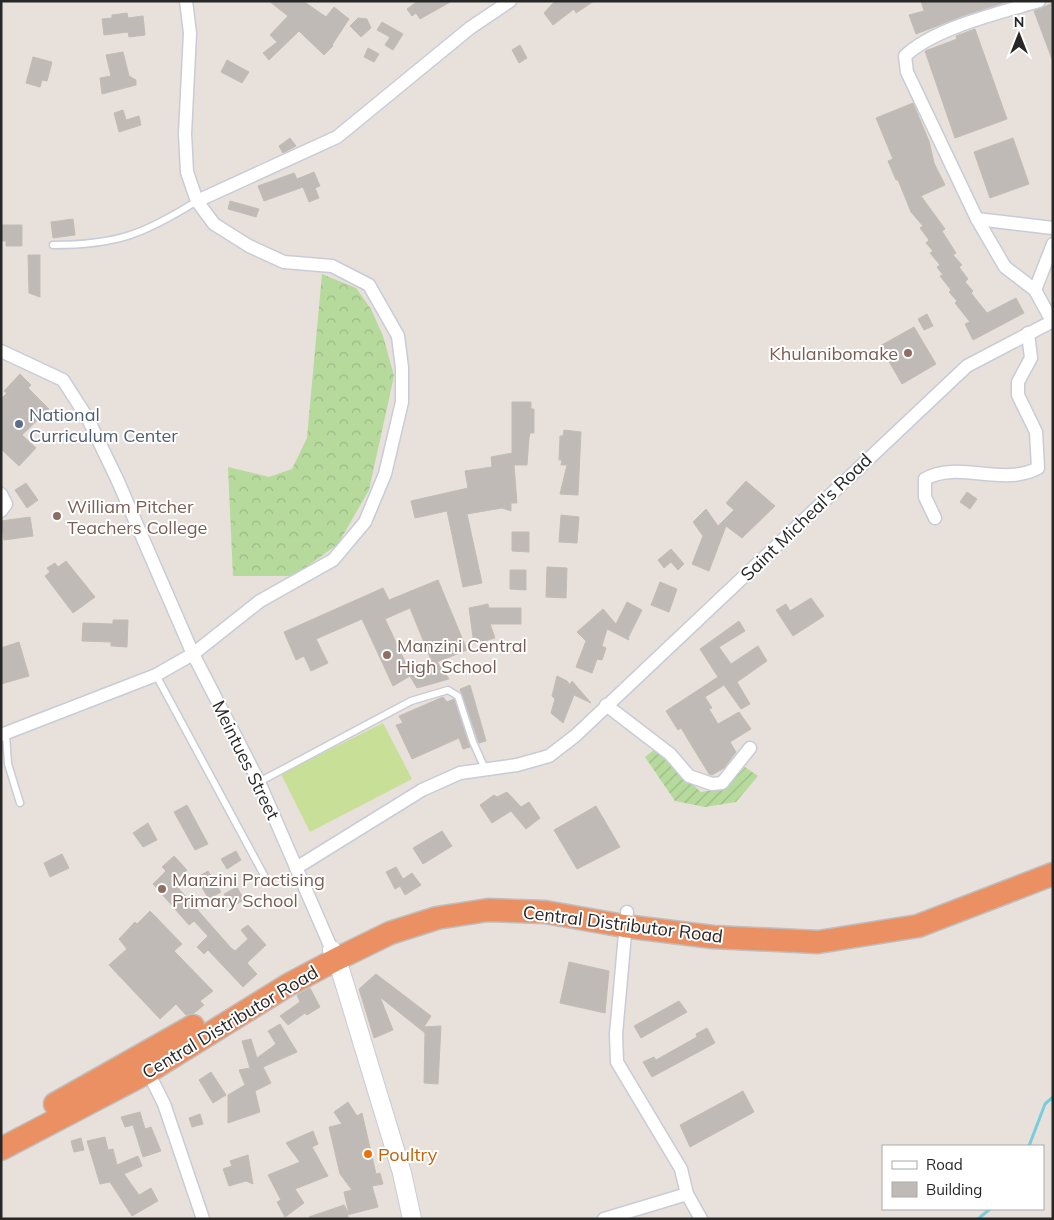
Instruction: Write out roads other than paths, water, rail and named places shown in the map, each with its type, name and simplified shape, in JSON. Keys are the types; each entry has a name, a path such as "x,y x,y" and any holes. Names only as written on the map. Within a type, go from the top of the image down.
{"highway":[{"name":"Central Distributor Road","path":"1,1132 334,954 437,918 488,910 545,912 819,931 910,919 1053,864"},
{"name":"Central Distributor Road","path":"625,919 713,937 818,942 918,926 1053,874"},
{"name":"Central Distributor Road","path":"1,1149 148,1072 288,985 334,954"}],"street":[{"path":"4,734 156,675 193,654 260,601 333,560 365,522 387,465 402,402 402,368 398,336 369,285 332,266 284,262 249,246 214,224 197,201 187,172 185,134 190,33 186,1"},
{"path":"197,201 337,138 470,28 510,1"},
{"path":"1039,1 947,30 913,48 905,56 907,72 977,219 1005,267 1035,290 1052,321"},
{"path":"977,219 1053,228"},
{"path":"1035,290 1053,244"},
{"name":"Saint Micheal's Road","path":"296,868 422,790 460,773 517,765 548,756 575,736 967,366 1052,321"},
{"path":"935,518 925,497 925,479 935,473 954,471 981,475 1009,474 1029,473 1038,468 1036,432 1018,395 1018,382 1031,358 1028,333"},
{"name":"Meintues Street","path":"1,351 63,380 88,419 117,479 193,654 259,782 334,954 402,1174 412,1219"},
{"path":"1,494 6,504 1,512"},
{"path":"606,705 670,754 689,776 704,782 722,784 750,748"},
{"path":"625,919 616,1034 617,1062 681,1169 687,1194 701,1219"},
{"path":"148,1072 164,1104 203,1219"},
{"path":"604,1219 687,1194"}],"lane":[{"path":"54,245 82,245 115,241 158,225 197,201"},
{"path":"156,675 265,878"},
{"path":"259,782 411,701 448,690 458,696 473,742 485,769"},
{"path":"4,734 8,764 20,803"}],"waterway":[{"path":"1029,1145 1045,1104 1053,1097"},
{"path":"978,1219 989,1210"}],"place":[{"name":"Khulanibomake","path":"908,353"},
{"name":"National Curriculum Center","path":"19,424"},
{"name":"William Pitcher Teachers College","path":"57,516"},
{"name":"Manzini Central High School","path":"387,655"},
{"name":"Manzini Practising Primary School","path":"162,889"},
{"name":"Poultry","path":"368,1154"}]}
